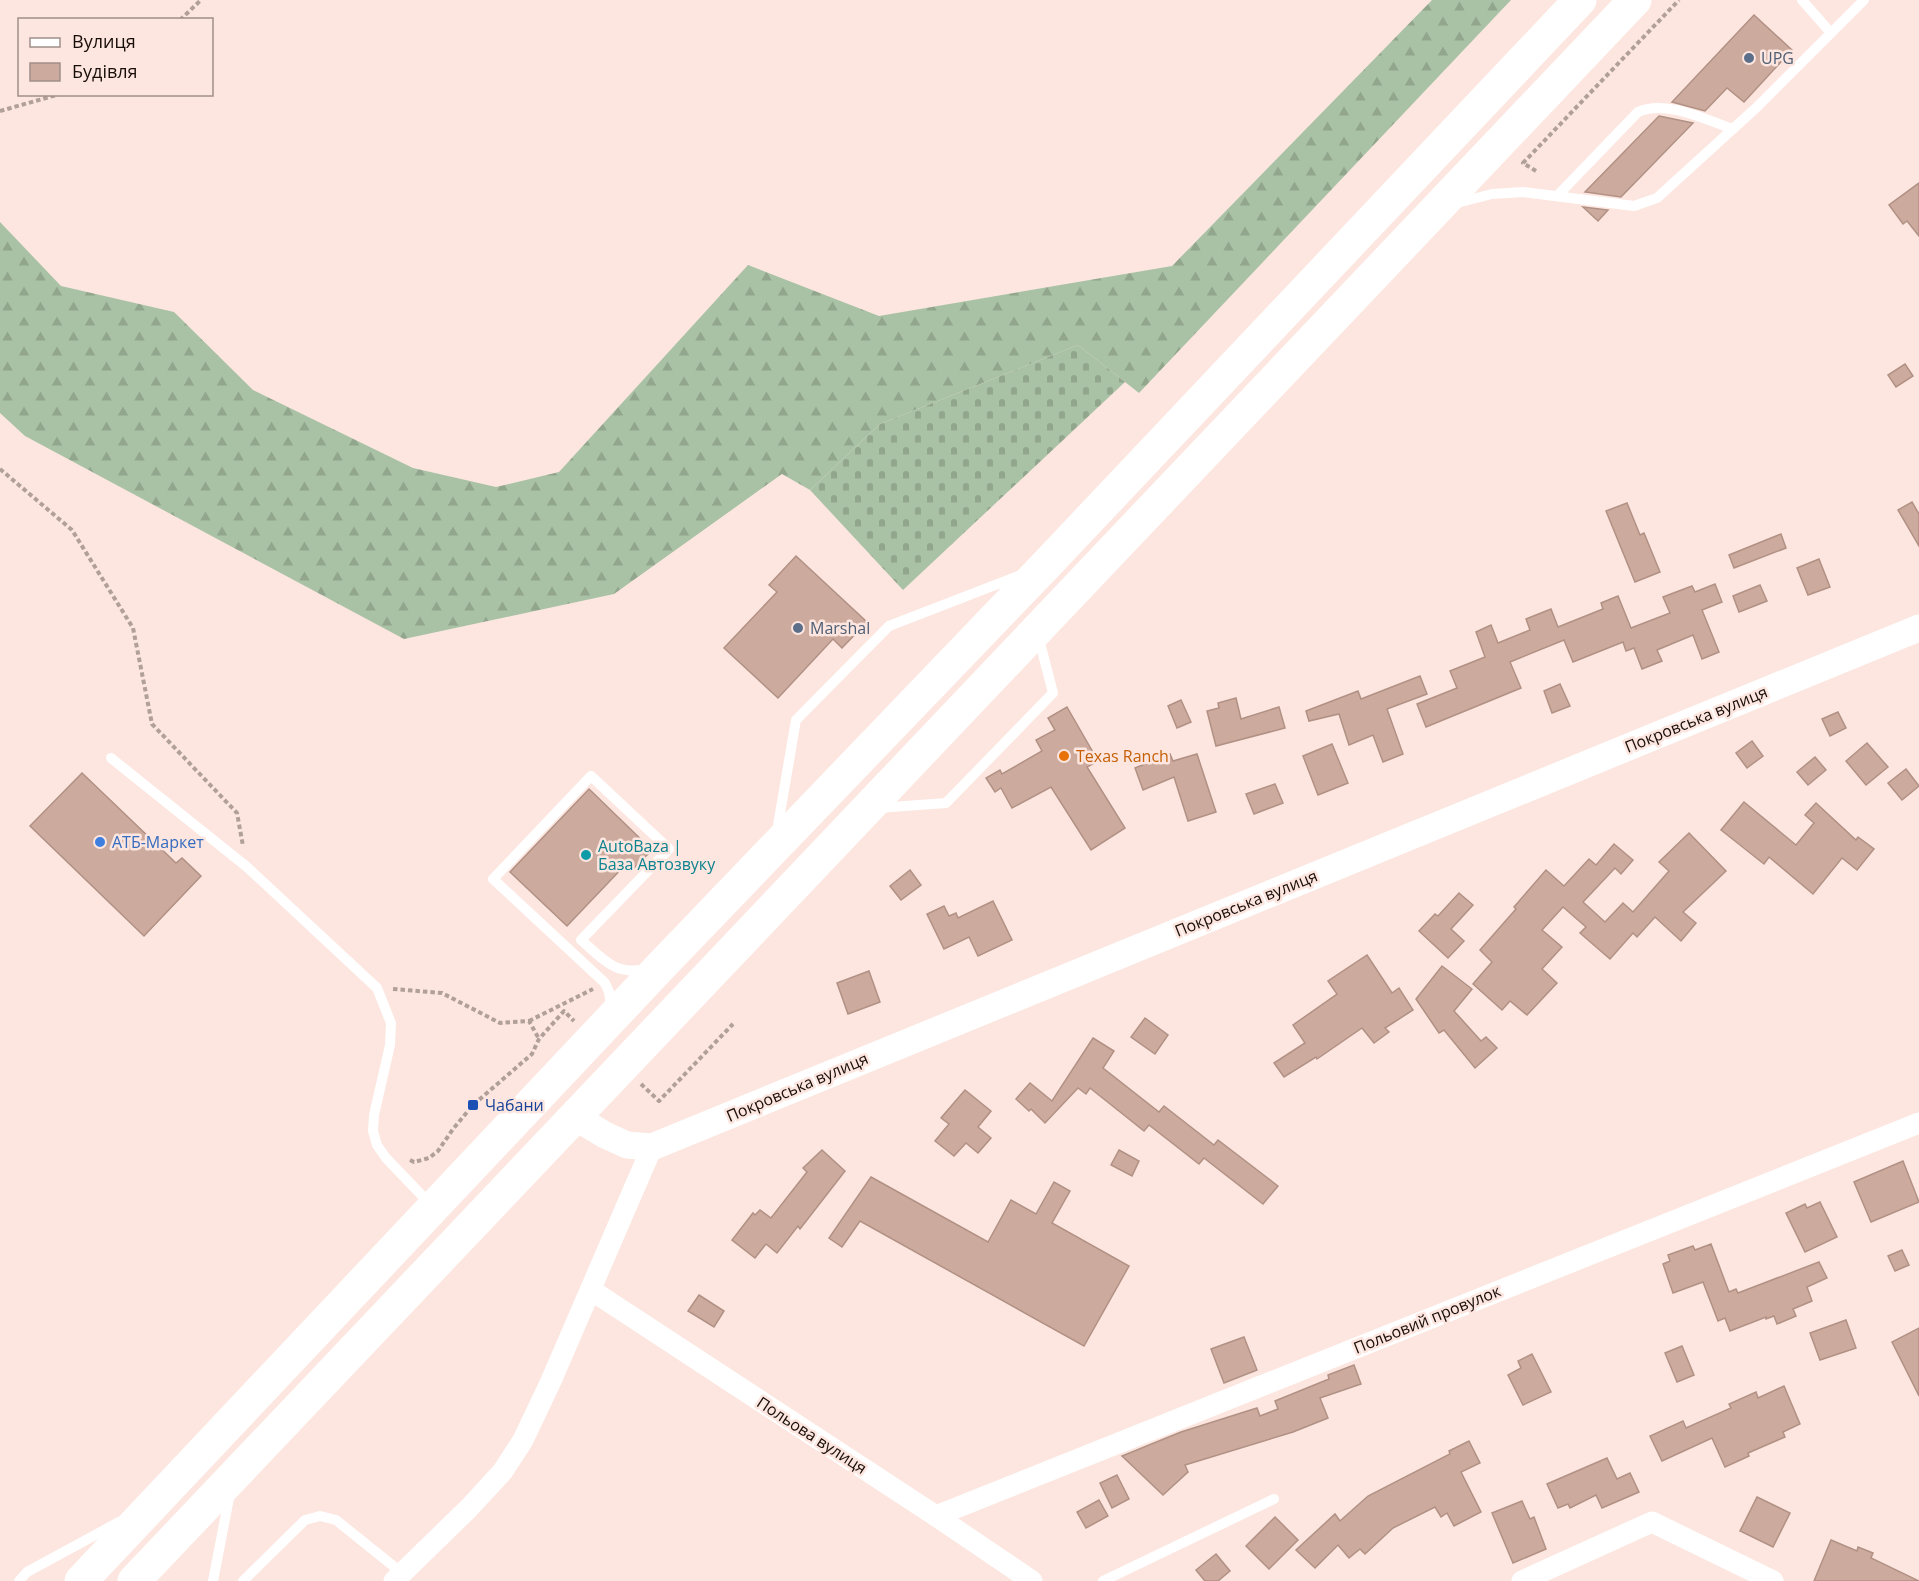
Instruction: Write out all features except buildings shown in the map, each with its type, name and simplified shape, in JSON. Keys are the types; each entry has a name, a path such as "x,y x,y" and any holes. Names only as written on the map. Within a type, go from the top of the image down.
{"highway":[{"path":"81,1581 660,967 1046,565 1580,0"},
{"path":"134,1581 1635,0"}],"street":[{"name":"Покровська вулиця","path":"652,1147 1919,628"},
{"path":"398,1577 469,1508 503,1471 523,1440 551,1381 652,1147 627,1145 575,1117"},
{"name":"Польовий провулок","path":"936,1516 1919,1123"},
{"name":"Польова вулиця","path":"591,1290 1032,1581"},
{"path":"1522,1581 1652,1521 1773,1581"}],"lane":[{"path":"1802,0 1831,33"},
{"path":"1436,209 1492,194 1523,192 1634,206 1657,198 1733,129 1864,0"},
{"path":"1558,195 1638,112 1649,107 1665,107 1733,129"},
{"path":"774,849 796,720 889,626 1046,565"},
{"path":"869,809 946,803 1053,693 1037,630"},
{"path":"111,758 247,867 378,988 391,1023 391,1034 374,1115 373,1131 377,1145 386,1158 433,1208"},
{"path":"609,1023 611,1006 605,983 492,879 591,776 669,849 581,940 614,968 626,971 660,967"},
{"path":"213,1581 233,1478"},
{"path":"1103,1581 1274,1499"},
{"path":"19,1581 27,1572 154,1504"},
{"path":"243,1581 305,1520 321,1516 336,1520 398,1577"}],"path":[{"path":"182,18 201,0"},
{"path":"1536,171 1523,163 1679,0"},
{"path":"0,111 53,96"},
{"path":"0,470 72,530 133,628 152,724 237,813 247,867"},
{"path":"378,988 442,993 500,1023 529,1021 605,983"},
{"path":"377,1145 400,1158 414,1162 429,1158 438,1151 473,1105 532,1054 539,1039 564,1011"},
{"path":"529,1021 539,1039"},
{"path":"659,1101 733,1024"}],"green space":[{"path":"1432,0 1511,0 1139,393 1078,345 880,424 810,490 782,474 614,594 404,639 25,436 0,413 0,222 61,286 174,312 253,390 413,468 496,487 559,472 748,265 879,316 1172,266"},
{"path":"1078,345 1125,382 903,590 810,490 880,424"}],"place":[{"name":"UPG","path":"1749,58"},
{"name":"Marshal","path":"798,628"},
{"name":"Texas Ranch","path":"1064,756"},
{"name":"АТБ-Маркет","path":"100,842"},
{"name":"AutoBaza | База Автозвуку","path":"586,855"},
{"name":"Чабани","path":"473,1105"}]}
